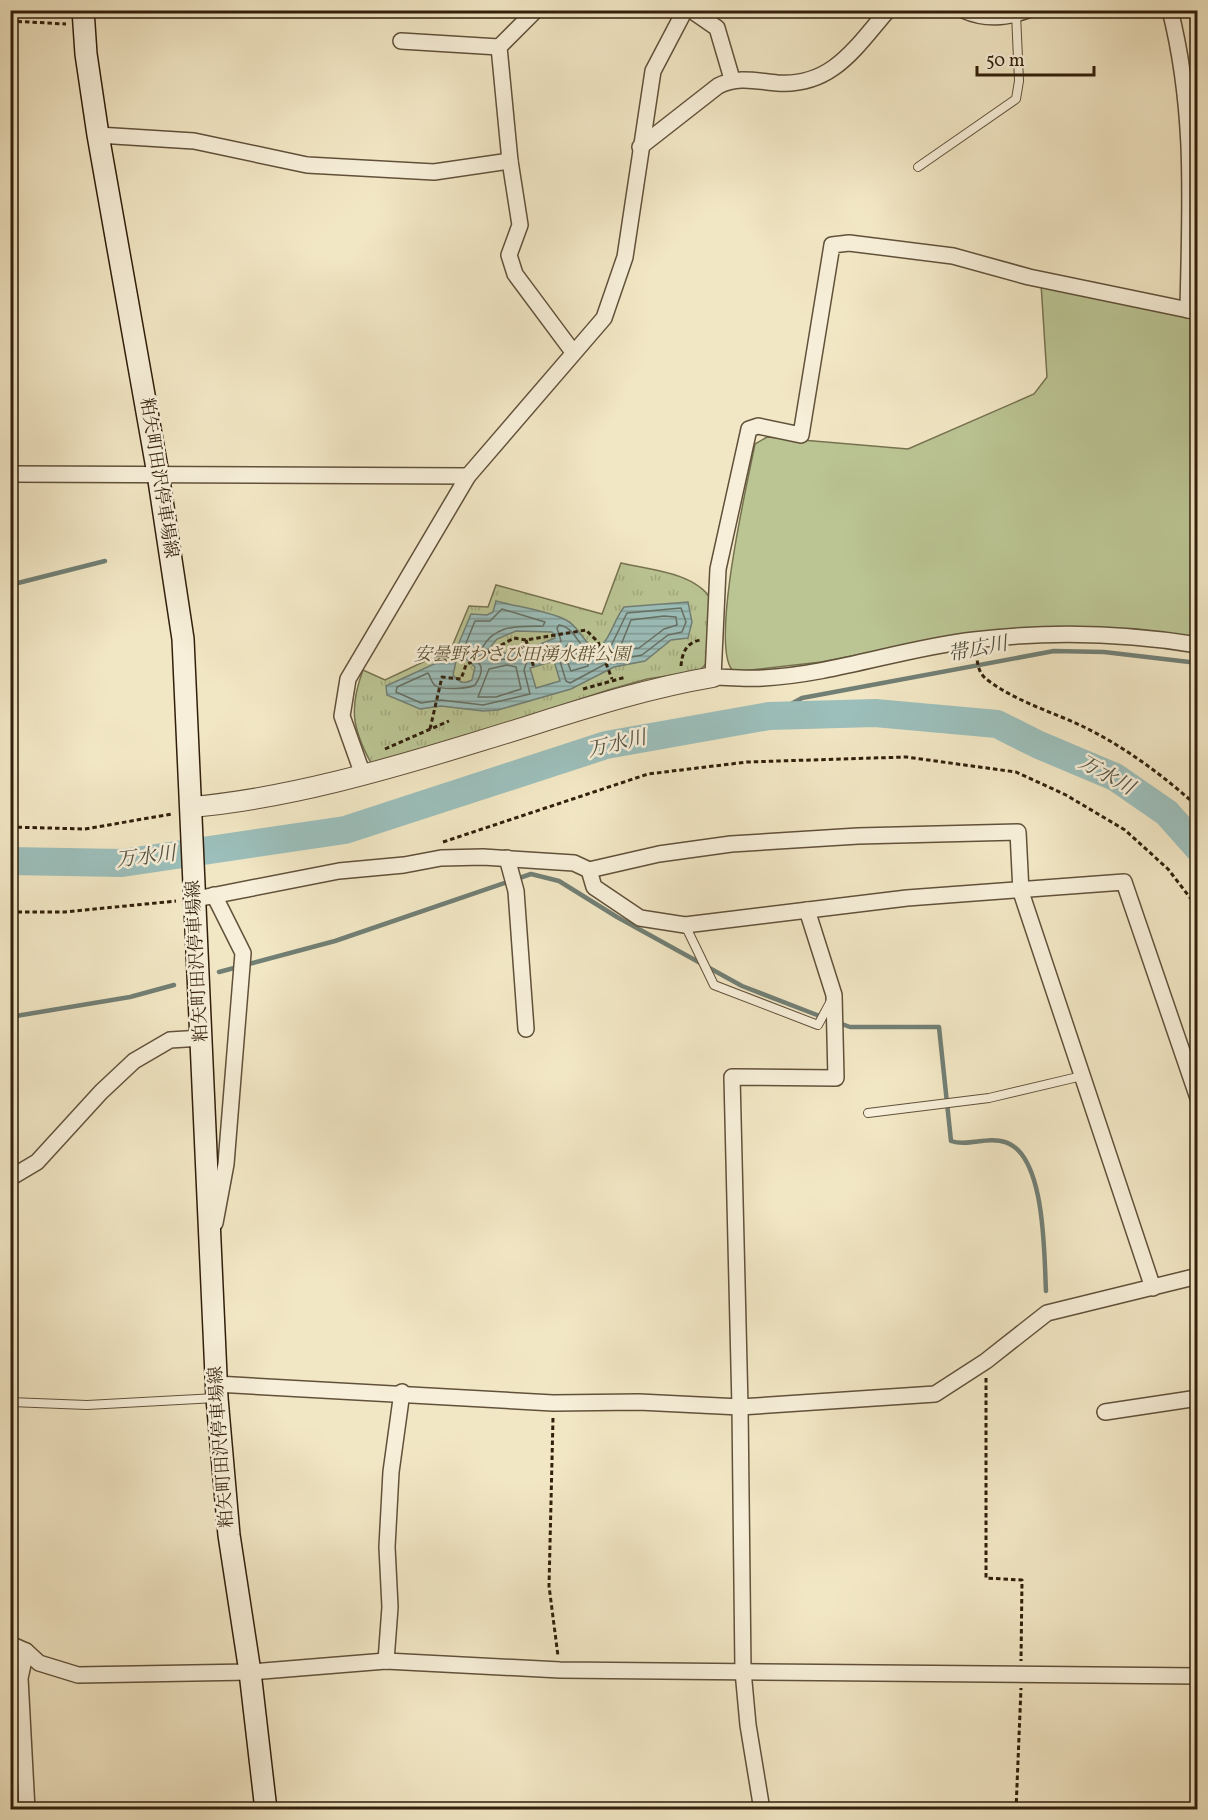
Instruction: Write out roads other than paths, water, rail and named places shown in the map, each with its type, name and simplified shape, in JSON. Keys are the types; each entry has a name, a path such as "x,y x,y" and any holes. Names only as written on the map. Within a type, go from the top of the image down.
{"main road":[{"name":"粕矢町田沢停車場線","path":"79,17 158,474 183,639 191,813 202,894 202,1038 217,1391 229,1535 250,1672 266,1809"}],"street":[{"path":"401,41 499,47 536,10"},
{"path":"363,775 342,716 348,679 468,476 604,318 625,257 639,147 653,71 685,10"},
{"path":"691,10 717,28 732,79"},
{"path":"639,147 718,87 732,79 792,84 822,77 846,58 888,10"},
{"path":"963,10 978,17 1005,17 1022,12"},
{"path":"713,677 718,569 749,429 758,426 801,435 832,245 849,243 953,256 1029,277 1193,311 1191,151 1185,75 1170,10"},
{"path":"499,47 510,161 520,225 509,255 515,274 573,352"},
{"path":"98,135 194,141 307,165 434,172 510,161"},
{"path":"10,474 468,476"},
{"path":"191,813 231,802 363,775 480,741 609,699 661,686 713,677 763,678 836,668 975,639 1062,635 1129,636 1197,645"},
{"path":"211,1244 226,1164 243,953 202,894 339,871 404,865 441,858 508,863 574,863 589,870 659,854 731,844 858,836 1018,832 1021,892 1153,1288"},
{"path":"508,863 514,885 526,1029"},
{"path":"589,870 594,887 640,918 685,925 907,898 1021,892 1124,882 1197,1098"},
{"path":"762,1809 748,1725 743,1671 740,1407 732,1077 836,1078 836,1028 832,1004 807,910"},
{"path":"10,1178 37,1162 134,1061 170,1040 202,1038"},
{"path":"217,1391 402,1392 553,1403 639,1402 740,1407 935,1394 986,1361 1047,1313 1197,1276"},
{"path":"386,1661 390,1607 387,1547 390,1483 402,1392"},
{"path":"1105,1412 1197,1398"},
{"path":"10,1644 26,1651 39,1663 78,1675 250,1672 386,1661 560,1670 1197,1676"},
{"path":"26,1651 20,1678 27,1809"}],"lane":[{"path":"918,167 1016,99 1022,12"},
{"path":"685,925 714,984 819,1025 832,1004"},
{"path":"868,1113 989,1098 1082,1076"},
{"path":"10,1402 87,1405 217,1391"}],"water":[{"path":"496,601 558,617 571,623 596,650 609,636 624,607 688,602 692,622 688,638 671,640 645,661 614,667 571,689 498,710 483,711 441,706 420,709 387,695 386,686 454,655 471,614 487,615 493,612","holes":["516,631 552,632 555,638 521,652 492,654 488,650 497,639","465,658 475,667 472,680 461,682 453,675 456,661","554,661 560,681 536,688 530,668"]}],"waterway":[{"path":"10,585 105,561"},
{"name":"帯広川","path":"769,716 802,698 1054,651 1104,652 1198,663"},
{"name":"万水川","path":"10,861 122,863 345,830 606,745 769,716 875,713 997,724 1039,745 1115,777 1167,813 1198,848"},
{"path":"219,972 335,941 531,874 559,881 617,917 742,986 817,1015 850,1027 939,1027 951,1141 957,1143 991,1140 1005,1142 1018,1150 1028,1165 1040,1208 1046,1291"},
{"path":"10,1017 130,997 174,985"}],"park label":[{"name":"安曇野わさび田湧水群公園","path":"522,655"}]}
